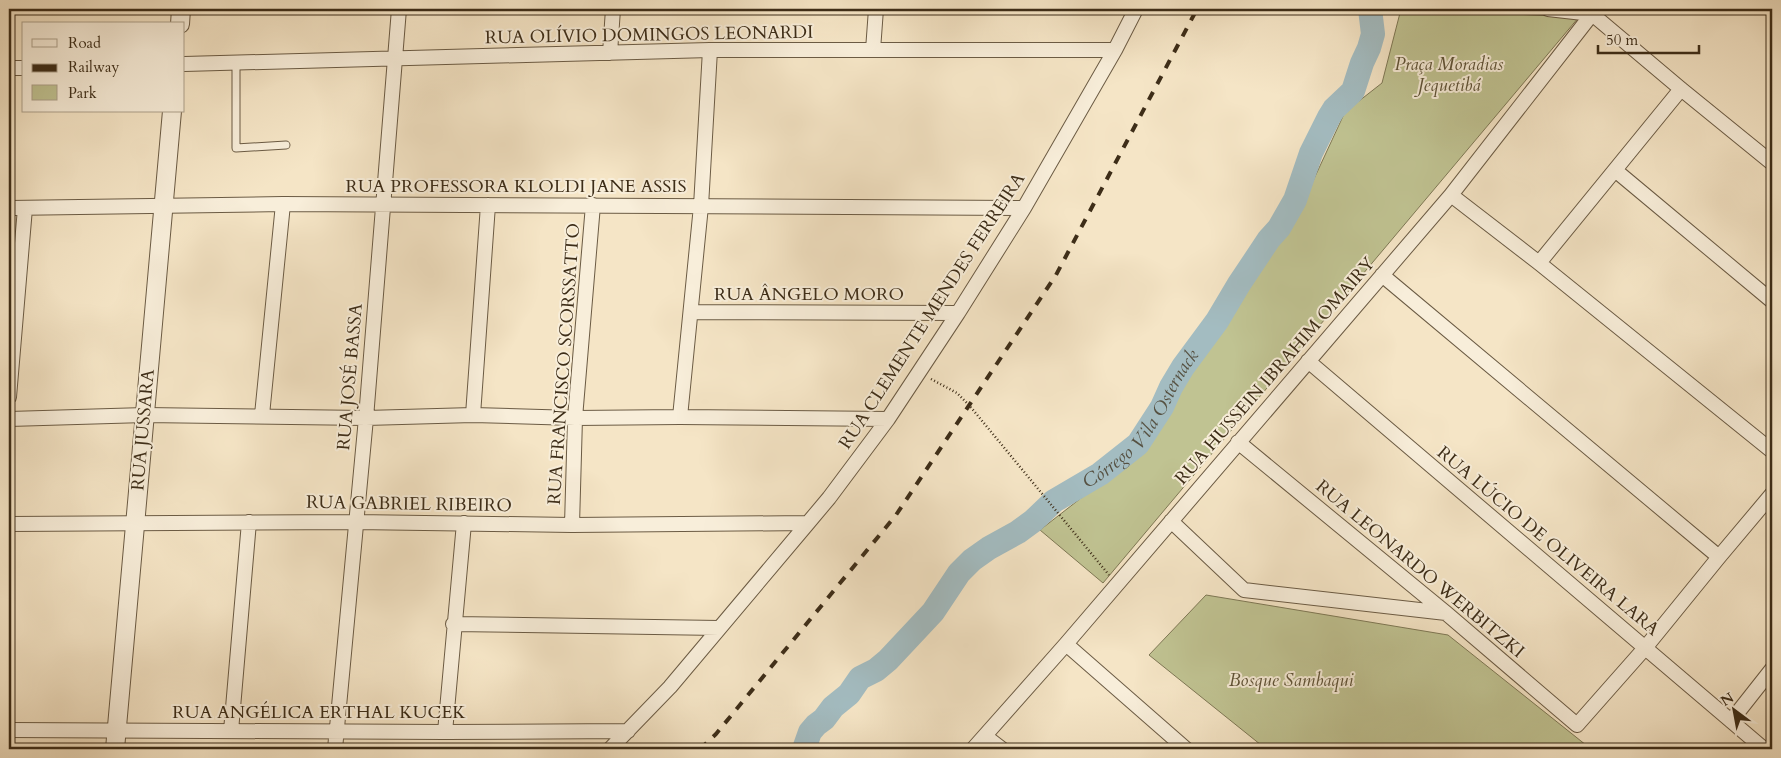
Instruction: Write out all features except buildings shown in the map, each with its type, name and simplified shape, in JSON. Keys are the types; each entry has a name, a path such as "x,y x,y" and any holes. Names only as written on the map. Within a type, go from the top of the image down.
{"street":[{"path":"180,22 182,9"},
{"name":"RUA JOSÉ BASSA","path":"335,749 366,418 399,9"},
{"path":"610,53 614,9"},
{"path":"873,50 876,9"},
{"name":"RUA CLEMENTE MENDES FERREIRA","path":"610,749 670,687 829,498 888,419 1024,208 1115,50 1136,9"},
{"path":"1548,9 1592,11 1681,90 1772,163"},
{"name":"RUA HUSSEIN IBRAHIM OMAIRY","path":"973,749 1066,644 1451,194 1592,11"},
{"path":"680,417 701,206 710,50"},
{"name":"RUA OLÍVIO DOMINGOS LEONARDI","path":"185,64 710,50 1115,50"},
{"path":"9,68 22,68"},
{"path":"1539,263 1681,90"},
{"name":"RUA JUSSARA","path":"115,749 172,112"},
{"path":"1615,170 1772,301"},
{"path":"1451,194 1772,451"},
{"path":"262,416 283,204"},
{"name":"RUA PROFESSORA KLOLDI JANE ASSIS","path":"9,208 384,204 1024,208"},
{"path":"473,415 488,205"},
{"name":"RUA FRANCISCO SCORSSATTO","path":"572,525 575,418 593,206"},
{"path":"9,397 25,208"},
{"path":"1382,276 1719,556"},
{"name":"RUA ÂNGELO MORO","path":"691,312 958,313"},
{"name":"RUA LÚCIO DE OLIVEIRA LARA","path":"1308,360 1764,749"},
{"path":"9,420 145,415 366,418 473,415 575,418 888,419"},
{"name":"RUA LEONARDO WERBITZKI","path":"1238,442 1446,613 1577,725 1645,648"},
{"path":"1645,648 1772,494"},
{"path":"1171,521 1244,590 1446,613"},
{"path":"231,731 249,522"},
{"name":"RUA GABRIEL RIBEIRO","path":"9,524 356,522 572,525 808,523"},
{"path":"444,732 464,524"},
{"path":"453,624 719,628"},
{"path":"1066,644 1186,749"},
{"path":"1731,721 1772,669"},
{"name":"RUA ANGÉLICA ERTHAL KUCEK","path":"9,730 628,731"},
{"path":"985,736 1002,749"}],"lane":[{"path":"236,63 236,148 286,146"}],"path":[{"path":"919,372 957,393 969,405 1116,584"}],"green space":[{"name":"Praça Moradias Jequetibá","path":"1401,9 1579,17 1103,583 1040,530 1144,449 1194,365 1300,209 1345,112 1382,83"},
{"name":"Bosque Sambaqui","path":"1206,595 1448,635 1591,749 1266,749 1149,655"}],"waterway":[{"name":"Córrego Vila Osternack","path":"804,749 810,732 816,725 849,694 860,678 876,670 888,660 933,612 959,573 972,560 1018,532 1054,501 1100,474 1138,444 1162,407 1183,367 1217,321 1239,284 1269,239 1279,228 1295,200 1311,153 1329,117 1334,109 1353,91 1373,34 1370,9"}],"railway":[{"path":"700,749 716,734 896,515 1056,275 1197,9"}]}
